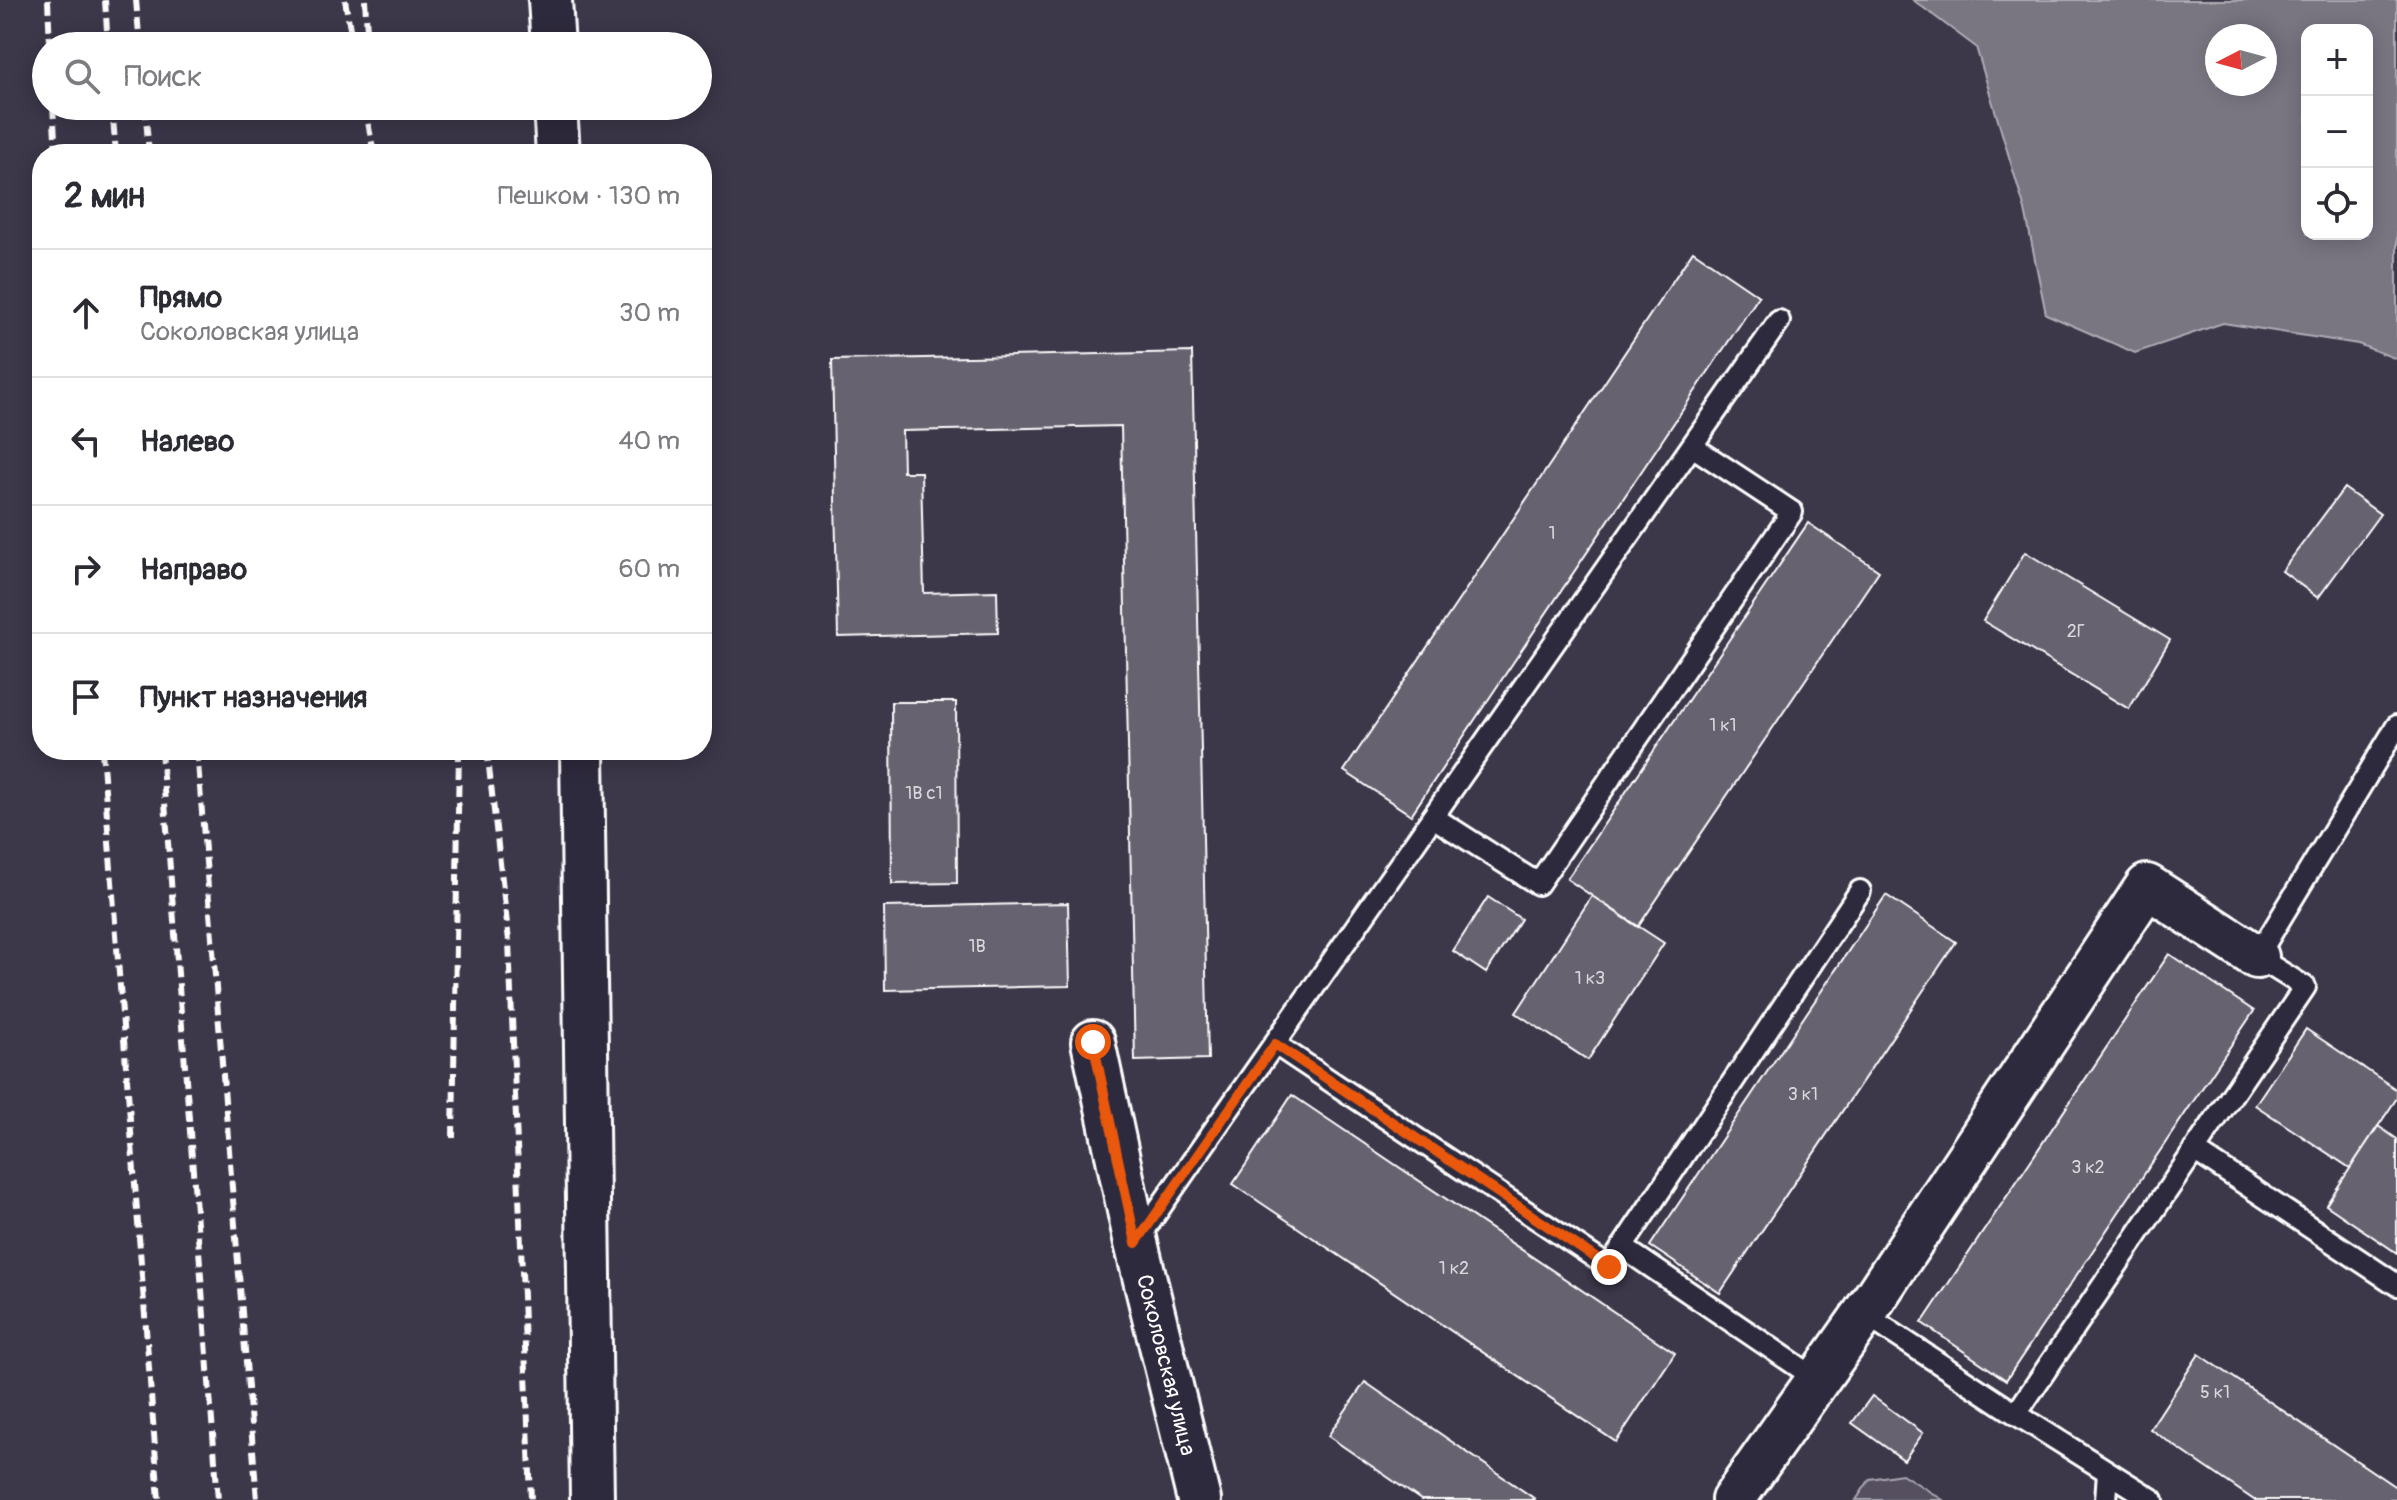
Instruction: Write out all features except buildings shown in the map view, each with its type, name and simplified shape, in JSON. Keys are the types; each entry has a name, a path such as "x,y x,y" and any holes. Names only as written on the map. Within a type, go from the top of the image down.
{"street":[{"path":"550,0 552,32"},
{"path":"556,120 557,144"},
{"path":"582,760 592,1500"},
{"path":"1733,1500 1864,1314 2147,886 2257,957"},
{"name":"Соколовская улица","path":"1093,1042 1136,1243 1199,1500"}],"lane":[{"path":"1136,1243 1779,321"},
{"path":"1433,817 1538,884 1792,512 1692,446"},
{"path":"2016,1414 2305,987 2257,957 2397,726"},
{"path":"1275,1044 1609,1267 1860,891"},
{"path":"2194,1150 2397,1285"},
{"path":"1622,1247 1818,1380"},
{"path":"1864,1314 2153,1500"},
{"path":"2106,1500 2108,1472"}],"shaded area":[{"path":"1913,0 2397,0 2397,359 2358,344 2223,323 2135,353 2046,314 2025,210 1976,47"},
{"path":"1902,1474 1943,1500 1856,1500 1870,1479"}],"railway":[{"path":"48,0 49,32"},
{"path":"105,0 107,32"},
{"path":"136,0 139,32"},
{"path":"345,0 351,32"},
{"path":"365,0 367,32"},
{"path":"54,120 55,144"},
{"path":"113,120 115,144"},
{"path":"146,120 148,144"},
{"path":"368,120 372,144"},
{"path":"103,760 159,1500"},
{"path":"162,760 218,1500"},
{"path":"198,760 257,1500"},
{"path":"453,1138 459,760"},
{"path":"488,760 509,941 531,1500"}],"route":[{"path":"1093,1042 1136,1243 1275,1044 1609,1267"}]}
